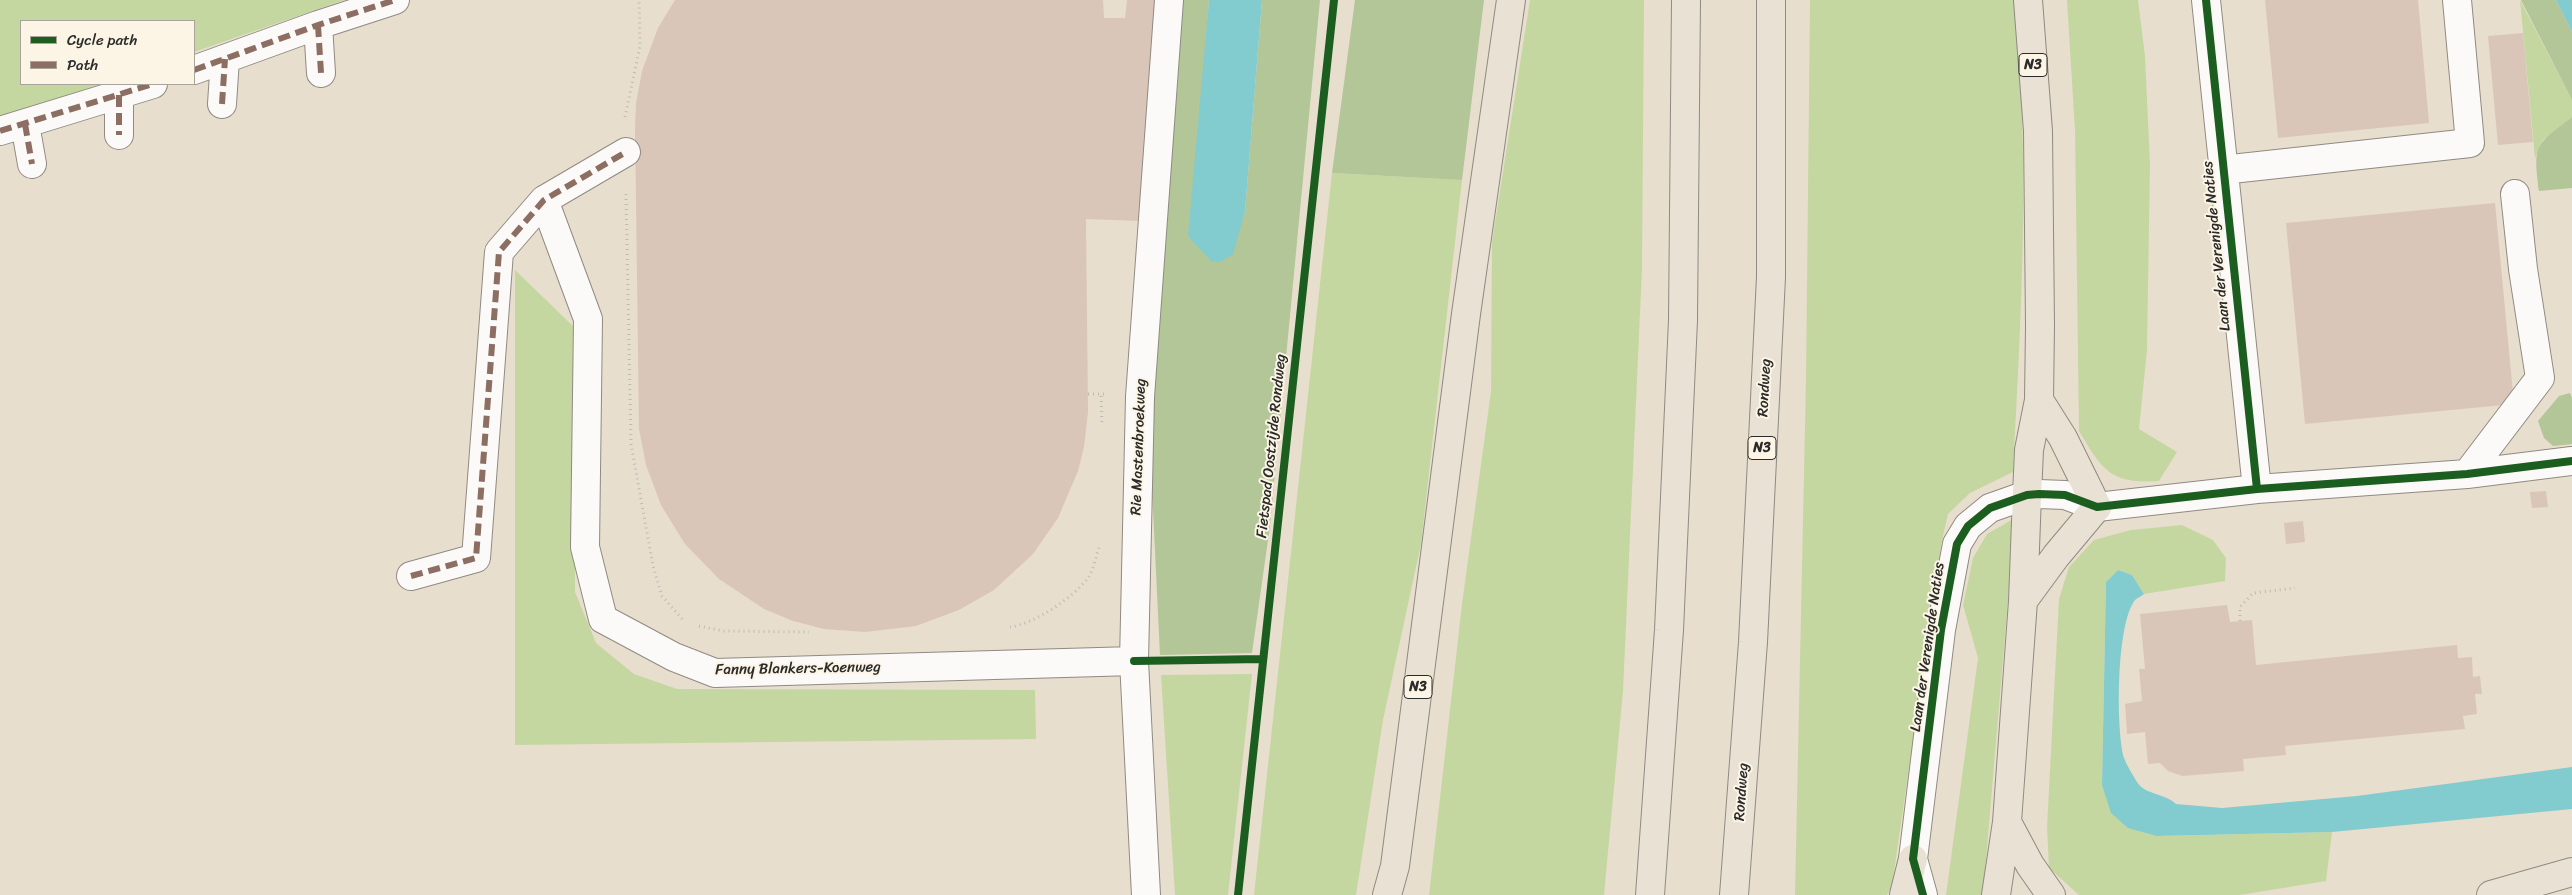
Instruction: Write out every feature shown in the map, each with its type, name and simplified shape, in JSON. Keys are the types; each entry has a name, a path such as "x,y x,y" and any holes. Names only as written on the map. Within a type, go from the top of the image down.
{"main road":[{"name":"N3","path":"1387,895 1395,866 1466,314 1511,0"},
{"path":"1650,895 1669,630 1683,320 1686,0"},
{"name":"Rondweg","path":"1734,895 1753,642 1771,277 1771,0"},
{"name":"N3","path":"2027,494 2029,450 2038,400 2040,326 2038,131 2028,0"},
{"path":"2023,601 2056,556 2097,507 2063,438 2038,400"},
{"path":"1996,895 2007,822 2023,601 2027,494"},
{"path":"2007,822 2030,866 2051,895"},
{"path":"1904,895 1913,860"},
{"name":"N3","path":"1395,866 1397,895"},
{"path":"2490,895 2572,872"}],"street":[{"path":"195,70 370,4 395,0"},
{"name":"Rie Mastenbroekweg","path":"1146,895 1134,661 1140,396 1169,0"},
{"name":"Laan der Verenigde Naties","path":"2206,0 2222,170 2257,489"},
{"path":"2222,170 2470,142 2457,0"},
{"path":"318,25 321,73"},
{"path":"222,104 225,59"},
{"path":"32,164 12,128 150,85"},
{"path":"119,95 119,135"},
{"path":"411,576 476,558 499,252 544,200 626,152"},
{"path":"2467,474 2540,378 2523,269 2515,194"},
{"name":"Fanny Blankers-Koenweg","path":"544,200 588,319 585,546 603,619 674,657 715,673 1134,661"},
{"name":"Laan der Verenigde Naties","path":"1923,895 1913,860 1942,630 1957,544 1968,526 1990,508 2027,494 2065,495 2097,507 2257,489 2467,474 2572,461"}],"path":[{"path":"639,0 640,46 625,112 631,444 653,566 662,596 686,624"},
{"path":"1088,394 1140,396"},
{"path":"1101,394 1102,424"},
{"path":"1006,627 1025,625 1062,602 1082,584 1088,578 1102,538"},
{"path":"2240,621 2240,607 2253,593 2295,588"},
{"path":"696,625 723,631 812,632"}],"green space":[{"path":"0,0 344,0 195,52 195,20 20,20 20,85 98,85 0,119"},
{"path":"1183,0 1209,0 1201,108 1239,228 1245,211 1262,0 1320,0 1270,526 1252,653 1160,655 1148,406 1163,222 1177,94"},
{"path":"1355,0 1484,0 1462,180 1332,173"},
{"path":"1530,0 1644,0 1642,269 1623,691 1604,895 1429,895 1462,604 1491,391 1492,242"},
{"path":"1810,0 2014,0 2022,118 2023,236 2013,472 1970,493 1948,514 1941,545 1892,886 1887,895 1795,895 1806,379"},
{"path":"2067,0 2138,0 2145,56 2150,164 2147,350 2139,429 2177,452 2159,481 2129,480 2118,477 2110,472 2095,456 2079,431 2075,131"},
{"path":"2520,0 2572,100 2572,117 2542,141 2535,158"},
{"path":"2521,0 2556,0 2572,32 2572,100"},
{"path":"2572,117 2572,188 2539,191 2536,163 2539,147 2550,134"},
{"path":"1332,173 1462,180 1421,544 1383,720 1356,895 1254,895"},
{"path":"515,270 574,327 575,592 596,643 634,674 677,689 1035,690 1036,739 515,745"},
{"path":"2570,393 2572,398 2572,444 2553,446 2544,438 2538,421 2559,396"},
{"path":"2015,518 1983,895 1946,895 1978,658 1963,605 1973,558 1987,534"},
{"path":"2182,525 2213,540 2226,558 2225,581 2144,594 2132,575 2118,570 2106,582 2102,785 2157,836 2332,832 2326,881 2240,895 2079,895 2049,868 2047,827 2059,599 2069,567 2094,540 2131,530"},
{"path":"1252,674 1228,895 1175,895 1161,675"}],"water":[{"path":"1209,0 1262,0 1245,211 1233,254 1220,262 1211,261 1188,236"},
{"path":"2556,0 2572,0 2572,32"},
{"path":"2118,570 2132,575 2144,594 2135,600 2129,612 2124,631 2119,677 2119,702 2121,744 2124,758 2137,782 2150,792 2171,800 2176,804 2222,808 2357,796 2572,767 2572,809 2332,832 2157,836 2128,828 2111,813 2102,785 2106,582"}],"building":[{"path":"675,0 1103,0 1104,18 1125,18 1127,0 1160,0 1139,221 1086,219 1088,412 1084,447 1078,471 1058,518 1033,554 994,590 959,610 916,626 865,632 824,629 793,621 764,609 719,579 685,544 661,505 646,465 639,429 635,128 636,103 642,71 658,28"},
{"path":"2265,0 2418,0 2429,123 2278,138"},
{"path":"2523,33 2533,142 2498,145 2488,36"},
{"path":"2495,203 2514,404 2305,424 2286,223"},
{"path":"2546,491 2548,507 2532,508 2530,492"},
{"path":"2303,521 2305,542 2286,544 2284,523"},
{"path":"2227,605 2230,622 2252,620 2256,665 2457,645 2458,658 2472,657 2473,677 2480,676 2482,694 2475,694 2477,714 2463,716 2465,729 2285,746 2286,755 2243,759 2244,771 2182,776 2168,771 2160,763 2148,764 2145,732 2127,734 2125,704 2142,701 2139,669 2145,669 2140,614"}],"marked path":[{"path":"195,70 318,25 395,0"},
{"path":"318,25 321,73"},
{"path":"222,104 225,59"},
{"path":"0,131 150,85"},
{"path":"119,95 119,135"},
{"path":"25,124 32,164"},
{"path":"411,576 476,558 499,252 544,200 626,152"}],"cycle path":[{"name":"Fietspad Oostzijde Rondweg","path":"1238,895 1334,0"},
{"path":"2206,0 2257,489"},
{"path":"1923,895 1913,859 1941,630 1957,544 1968,526 1990,508 2027,495 2039,494 2065,495 2097,507 2257,489 2467,474 2572,461"},
{"path":"1134,661 1263,659"}]}
